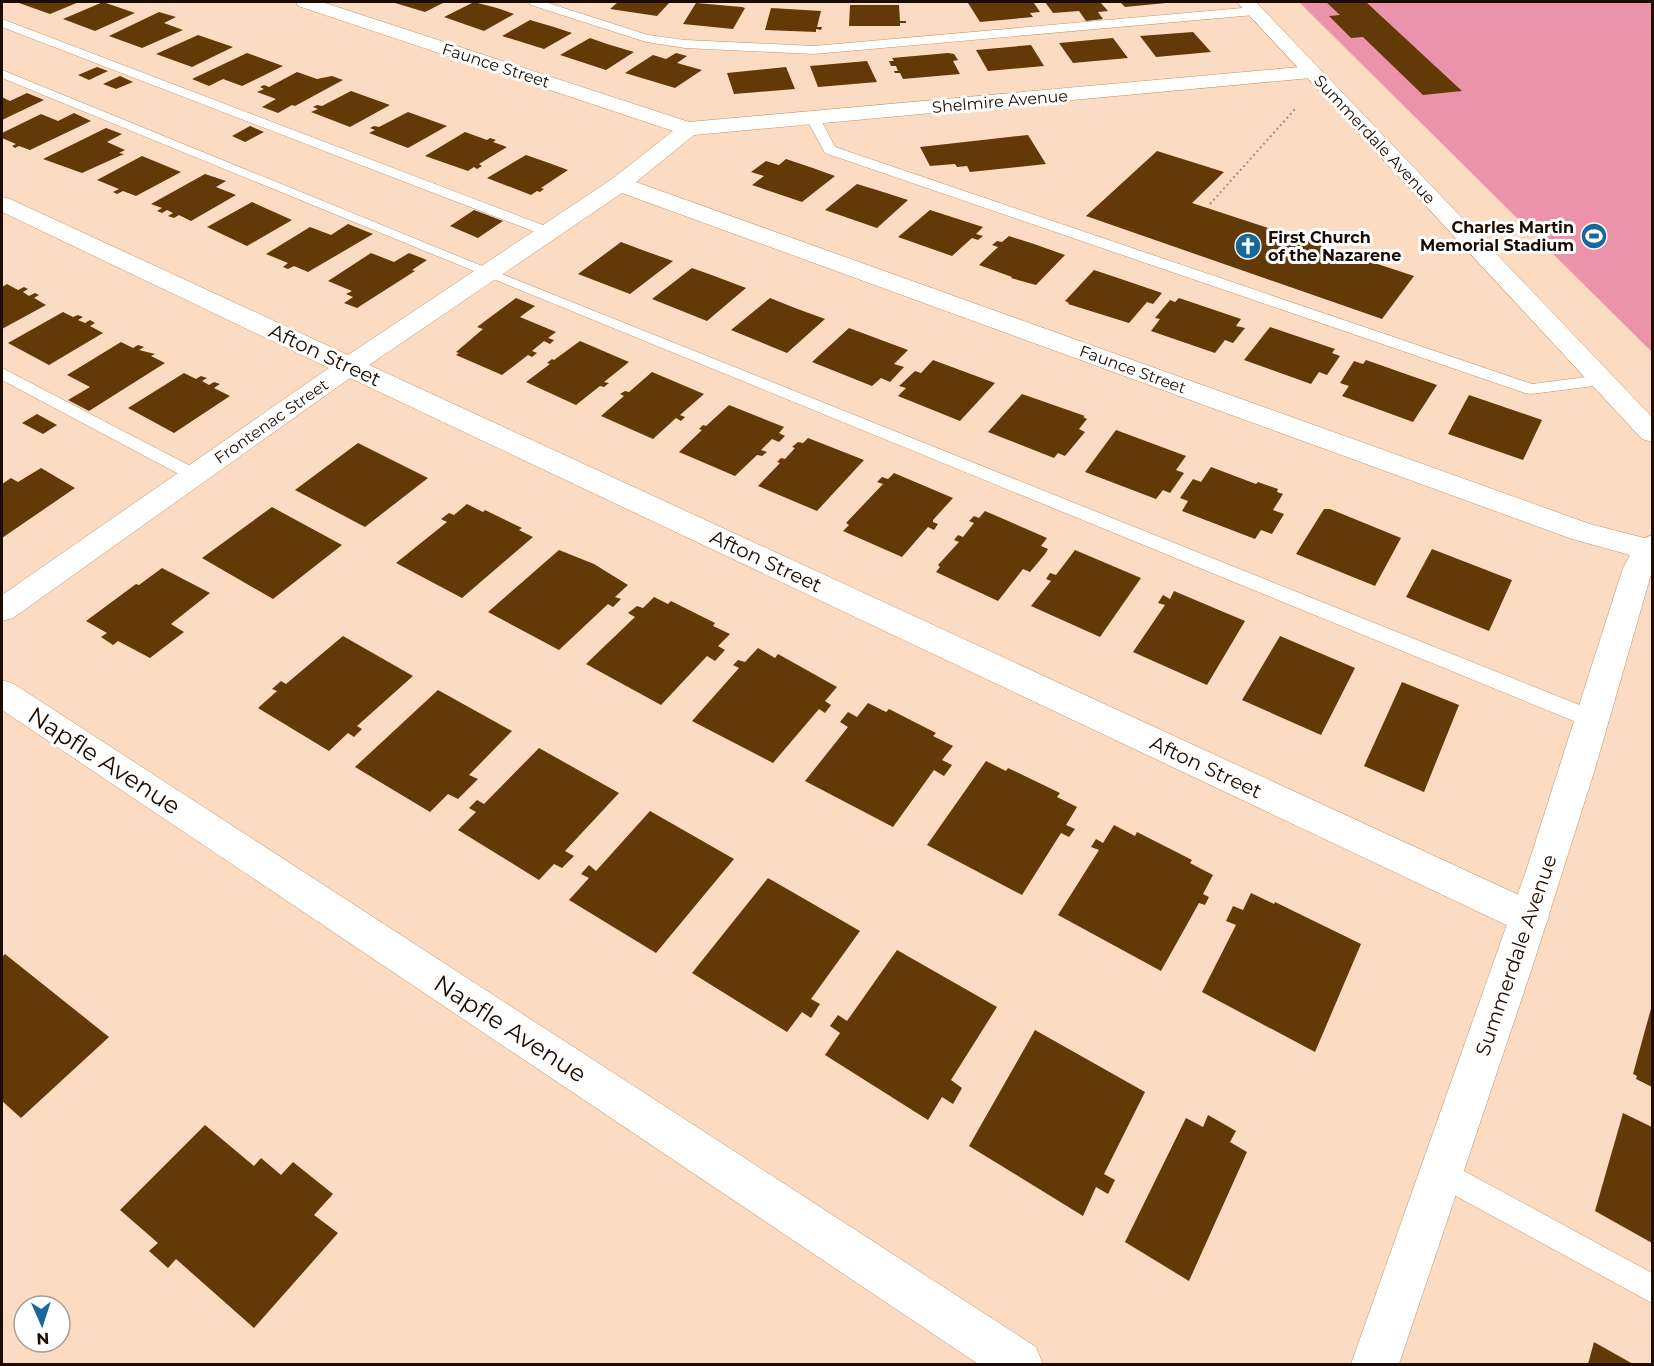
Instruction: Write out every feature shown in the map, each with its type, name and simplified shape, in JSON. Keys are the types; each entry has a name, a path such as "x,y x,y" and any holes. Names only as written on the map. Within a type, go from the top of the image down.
{"street":[{"name":"Faunce Street","path":"304,2 688,129"},
{"name":"Summerdale Avenue","path":"1250,6 1602,380 1650,427"},
{"name":"Shelmire Avenue","path":"688,129 1311,72"},
{"name":"Frontenac Street","path":"2,610 349,366 620,184 688,129"},
{"name":"Faunce Street","path":"620,184 1583,532 1650,548"},
{"name":"Afton Street","path":"2,204 1530,918"},
{"name":"Summerdale Avenue","path":"1375,1365 1530,918 1594,720 1638,568 1650,548"},
{"name":"Napfle Avenue","path":"2,693 1018,1365"}],"lane":[{"path":"535,2 646,38 685,44 814,50 1250,6"},
{"path":"2,23 548,232"},
{"path":"2,74 487,273 1594,720"},
{"path":"813,118 830,150 1532,389 1602,380"},
{"path":"2,373 194,475"},
{"path":"1442,1173 1653,1289"}],"path":[{"path":"1210,204 1300,103"}],"shaded area":[{"name":"Charles Martin Memorial Stadium","path":"1299,2 1652,2 1652,352"}],"building":[{"path":"79,2 50,14 19,3"},
{"path":"103,2 135,13 95,31 63,19"},
{"path":"445,2 425,12 395,3"},
{"path":"474,2 514,14 484,31 444,17"},
{"path":"618,2 670,2 657,16 610,9"},
{"path":"1045,2 1100,2 1108,11 1098,12 1103,19 1086,21 1079,11 1053,13"},
{"path":"1120,2 1166,2 1166,3 1125,7"},
{"path":"1326,2 1366,2 1462,91 1423,95 1363,37 1351,38 1329,16 1340,15"},
{"path":"696,3 745,8 733,29 683,24"},
{"path":"968,3 1034,3 1040,12 1030,13 1033,17 980,22"},
{"path":"850,5 899,5 900,21 906,21 906,23 900,23 900,26 849,26"},
{"path":"771,8 821,11 817,27 822,27 821,30 816,29 816,32 765,30"},
{"path":"159,12 176,17 164,23 183,30 142,48 109,36"},
{"path":"530,20 572,33 544,49 502,36"},
{"path":"1193,32 1211,52 1156,57 1140,36"},
{"path":"198,35 233,47 192,67 156,54"},
{"path":"590,38 634,52 606,70 560,55"},
{"path":"1113,38 1128,58 1073,63 1059,43"},
{"path":"1031,45 1044,66 988,71 976,50"},
{"path":"247,53 283,66 242,86 223,79 209,86 192,79"},
{"path":"676,53 687,56 677,63 702,70 675,88 625,73 653,55 666,59"},
{"path":"954,54 958,60 953,61 960,74 903,79 900,73 895,73 894,71 898,71 896,66 891,66 889,61 894,61 892,58"},
{"path":"867,61 877,82 818,87 810,66"},
{"path":"97,67 108,71 89,80 78,75"},
{"path":"786,67 795,89 734,94 727,73"},
{"path":"297,72 317,79 332,76 343,80 278,113 262,107 276,99 257,92 264,89 260,87 264,85 269,87"},
{"path":"120,76 133,82 116,89 103,84"},
{"path":"351,91 390,105 350,127 311,112 318,109 313,107 322,106"},
{"path":"27,93 44,100 2,120 2,97 10,101"},
{"path":"408,112 447,126 408,148 369,133 375,130 370,128 379,127"},
{"path":"74,113 91,121 30,150 19,146 15,148 12,146 16,144 2,138 2,133 41,114 58,121"},
{"path":"250,126 264,132 245,142 232,136"},
{"path":"106,128 122,134 107,142 125,150 119,153 124,154 82,173 43,159"},
{"path":"465,132 487,140 490,138 496,140 493,142 507,147 479,164 482,166 468,171 425,156"},
{"path":"1028,135 1046,164 970,172 967,166 957,167 955,164 930,166 920,147"},
{"name":"First Church of the Nazarene","path":"1157,151 1224,172 1192,203 1414,276 1382,319 1086,216"},
{"path":"526,155 568,170 541,188 544,189 540,192 537,191 531,195 487,178"},
{"path":"142,156 181,172 136,196 123,191 117,194 113,192 119,189 97,180"},
{"path":"786,159 835,176 802,202 752,185 764,176 751,172 766,161 779,165"},
{"path":"205,174 226,181 216,187 236,195 191,221 179,215 174,218 168,216 173,213 167,210 162,213 157,211 162,208 151,204"},
{"path":"857,184 908,200 877,228 825,210"},
{"path":"252,202 292,220 247,246 207,227"},
{"path":"474,210 503,221 478,238 450,226"},
{"path":"930,210 983,227 976,234 983,236 978,240 972,238 952,256 898,237"},
{"path":"348,224 373,234 308,272 294,266 288,269 283,267 288,263 266,254 310,227 331,235"},
{"path":"1009,236 1065,255 1036,285 979,265 998,247 992,245 997,241 1002,242"},
{"path":"621,242 673,261 630,294 578,274"},
{"path":"371,253 394,262 409,253 427,260 412,270 415,271 357,308 344,303 353,297 346,294 352,291 328,281"},
{"path":"692,268 746,288 707,321 652,299"},
{"path":"1094,270 1162,293 1153,304 1147,302 1129,323 1068,304 1065,301"},
{"path":"7,284 18,290 24,287 28,289 23,292 29,296 35,293 39,295 34,298 46,305 2,329 2,287"},
{"path":"516,298 535,306 520,317 556,332 548,338 554,340 550,344 544,341 532,351 537,353 532,357 528,355 502,375 456,355 459,353 456,352 483,329 477,327"},
{"path":"770,298 825,319 787,353 731,330"},
{"path":"1179,298 1241,319 1236,326 1245,328 1233,343 1225,340 1215,353 1151,331 1160,319 1155,318 1170,300 1175,302"},
{"path":"63,312 73,317 78,315 83,317 78,320 85,323 90,320 95,323 90,326 103,333 49,365 8,343"},
{"path":"1270,327 1335,349 1332,353 1340,356 1327,375 1319,372 1311,384 1244,360"},
{"path":"849,328 908,350 894,364 904,367 890,382 881,378 872,386 812,362"},
{"path":"580,341 629,362 604,382 609,383 604,387 600,386 576,405 526,382 550,364 547,363 552,359 554,360"},
{"path":"121,342 133,348 138,345 144,347 139,350 155,354 151,356 165,363 89,411 68,400 90,387 67,375"},
{"path":"933,360 995,383 960,421 898,396 906,388 899,386 915,371 921,373"},
{"path":"1366,360 1437,385 1413,422 1342,396 1349,386 1340,383 1354,361 1363,364"},
{"path":"652,372 704,394 680,415 685,417 681,421 676,418 653,439 601,416 624,396 620,394 625,391 629,392"},
{"path":"184,373 196,379 201,376 207,378 202,381 209,385 214,382 220,384 214,388 230,396 174,433 128,408"},
{"path":"1022,394 1085,416 1083,417 1087,419 1079,429 1085,432 1065,456 1058,453 1054,458 988,432"},
{"path":"1469,395 1542,420 1523,460 1448,434"},
{"path":"729,405 784,427 779,433 785,436 779,442 772,439 761,450 767,452 762,456 757,455 735,476 679,452 702,430 699,429 703,425 706,426"},
{"path":"37,414 57,425 43,434 22,423"},
{"path":"1116,430 1186,456 1176,470 1184,473 1170,493 1163,490 1156,499 1085,472"},
{"path":"808,438 864,460 817,511 758,486 780,463 777,462 781,458 785,459 795,448 792,447 798,442 803,443"},
{"path":"358,443 428,478 365,527 295,490"},
{"path":"1211,467 1256,484 1258,482 1278,489 1277,492 1283,494 1273,510 1284,514 1272,534 1261,530 1255,539 1182,511 1188,501 1180,498 1193,479 1201,482"},
{"path":"41,468 75,488 2,538 2,484 11,478 18,482"},
{"path":"894,473 953,498 933,520 938,524 934,530 928,527 902,557 843,531 849,525 846,523 883,484 877,482 882,477 888,479"},
{"path":"467,504 522,528 519,530 533,537 462,598 396,563 447,522 441,519 449,513 454,515"},
{"path":"272,507 342,545 273,599 202,558"},
{"path":"1324,509 1330,509 1401,538 1375,586 1296,554"},
{"path":"985,511 1047,538 1041,546 1048,549 1045,554 1030,572 1023,569 998,601 936,572 940,567 938,565 959,542 954,540 958,535 963,537 974,523 969,521 974,516 979,518"},
{"path":"1432,549 1512,580 1489,631 1406,597"},
{"path":"559,550 594,564 628,585 615,597 621,599 613,607 608,604 559,650 488,612"},
{"path":"1075,550 1141,578 1100,637 1031,606 1051,581 1046,579 1050,573 1056,575"},
{"path":"162,568 210,593 171,624 184,632 150,658 118,641 113,645 101,637 107,633 86,621 136,584 139,585"},
{"path":"1174,591 1245,621 1207,685 1133,652 1165,605 1158,603 1163,595 1170,599"},
{"path":"654,597 668,604 671,601 715,623 713,626 730,634 718,646 725,650 715,661 707,656 661,705 586,664 635,617 628,613 637,606 643,608"},
{"path":"343,636 413,676 357,726 362,729 354,737 348,733 329,751 258,708 277,691 272,689 281,681 286,684"},
{"path":"1280,636 1355,668 1321,735 1242,700"},
{"path":"758,648 775,658 778,654 837,687 825,701 831,705 825,713 819,709 773,763 692,721 739,668 733,665 738,660 745,662"},
{"path":"1402,682 1459,705 1424,792 1364,766"},
{"path":"438,690 512,731 469,775 478,779 458,799 448,794 430,812 355,767"},
{"path":"868,703 886,712 889,709 936,733 933,736 953,746 942,760 952,765 944,776 934,770 893,827 805,781 848,727 840,722 848,712 857,717"},
{"path":"539,748 619,793 565,851 574,856 562,868 554,864 539,880 458,830 476,812 469,808 477,800 484,804"},
{"path":"986,761 1006,771 1008,768 1060,793 1057,797 1077,807 1066,825 1075,829 1069,837 1061,833 1022,895 927,845"},
{"path":"650,811 734,859 656,953 569,900 589,878 581,874 589,865 596,871"},
{"path":"1114,825 1135,836 1137,832 1192,860 1190,863 1213,875 1203,894 1209,897 1205,905 1199,903 1161,971 1058,915 1099,850 1091,847 1096,839 1103,843"},
{"path":"768,878 860,931 811,999 820,1004 811,1018 802,1012 787,1032 692,973"},
{"path":"1251,893 1274,904 1275,902 1361,944 1315,1052 1202,992 1236,925 1226,921 1233,906 1243,910"},
{"path":"897,950 997,1007 951,1080 962,1088 953,1104 942,1097 928,1120 825,1055 840,1033 830,1026 838,1015 847,1021"},
{"path":"5,954 109,1037 21,1118 2,1101 2,957"},
{"path":"1652,1005 1652,1087 1636,1079 1637,1076 1633,1074"},
{"path":"1035,1030 1145,1092 1104,1174 1115,1180 1108,1194 1096,1187 1083,1216 969,1146"},
{"path":"1623,1113 1652,1127 1652,1243 1595,1211"},
{"path":"1208,1115 1236,1131 1230,1142 1247,1152 1189,1281 1125,1242 1186,1118 1203,1127"},
{"path":"205,1125 254,1166 261,1158 281,1175 293,1162 333,1194 314,1215 338,1233 254,1328 176,1259 168,1268 149,1251 158,1243 120,1210"},
{"path":"1594,1342 1633,1364 1588,1364"}],"place":[{"name":"Charles Martin Memorial Stadium","path":"1594,236"},
{"name":"First Church of the Nazarene","path":"1248,246"}]}
